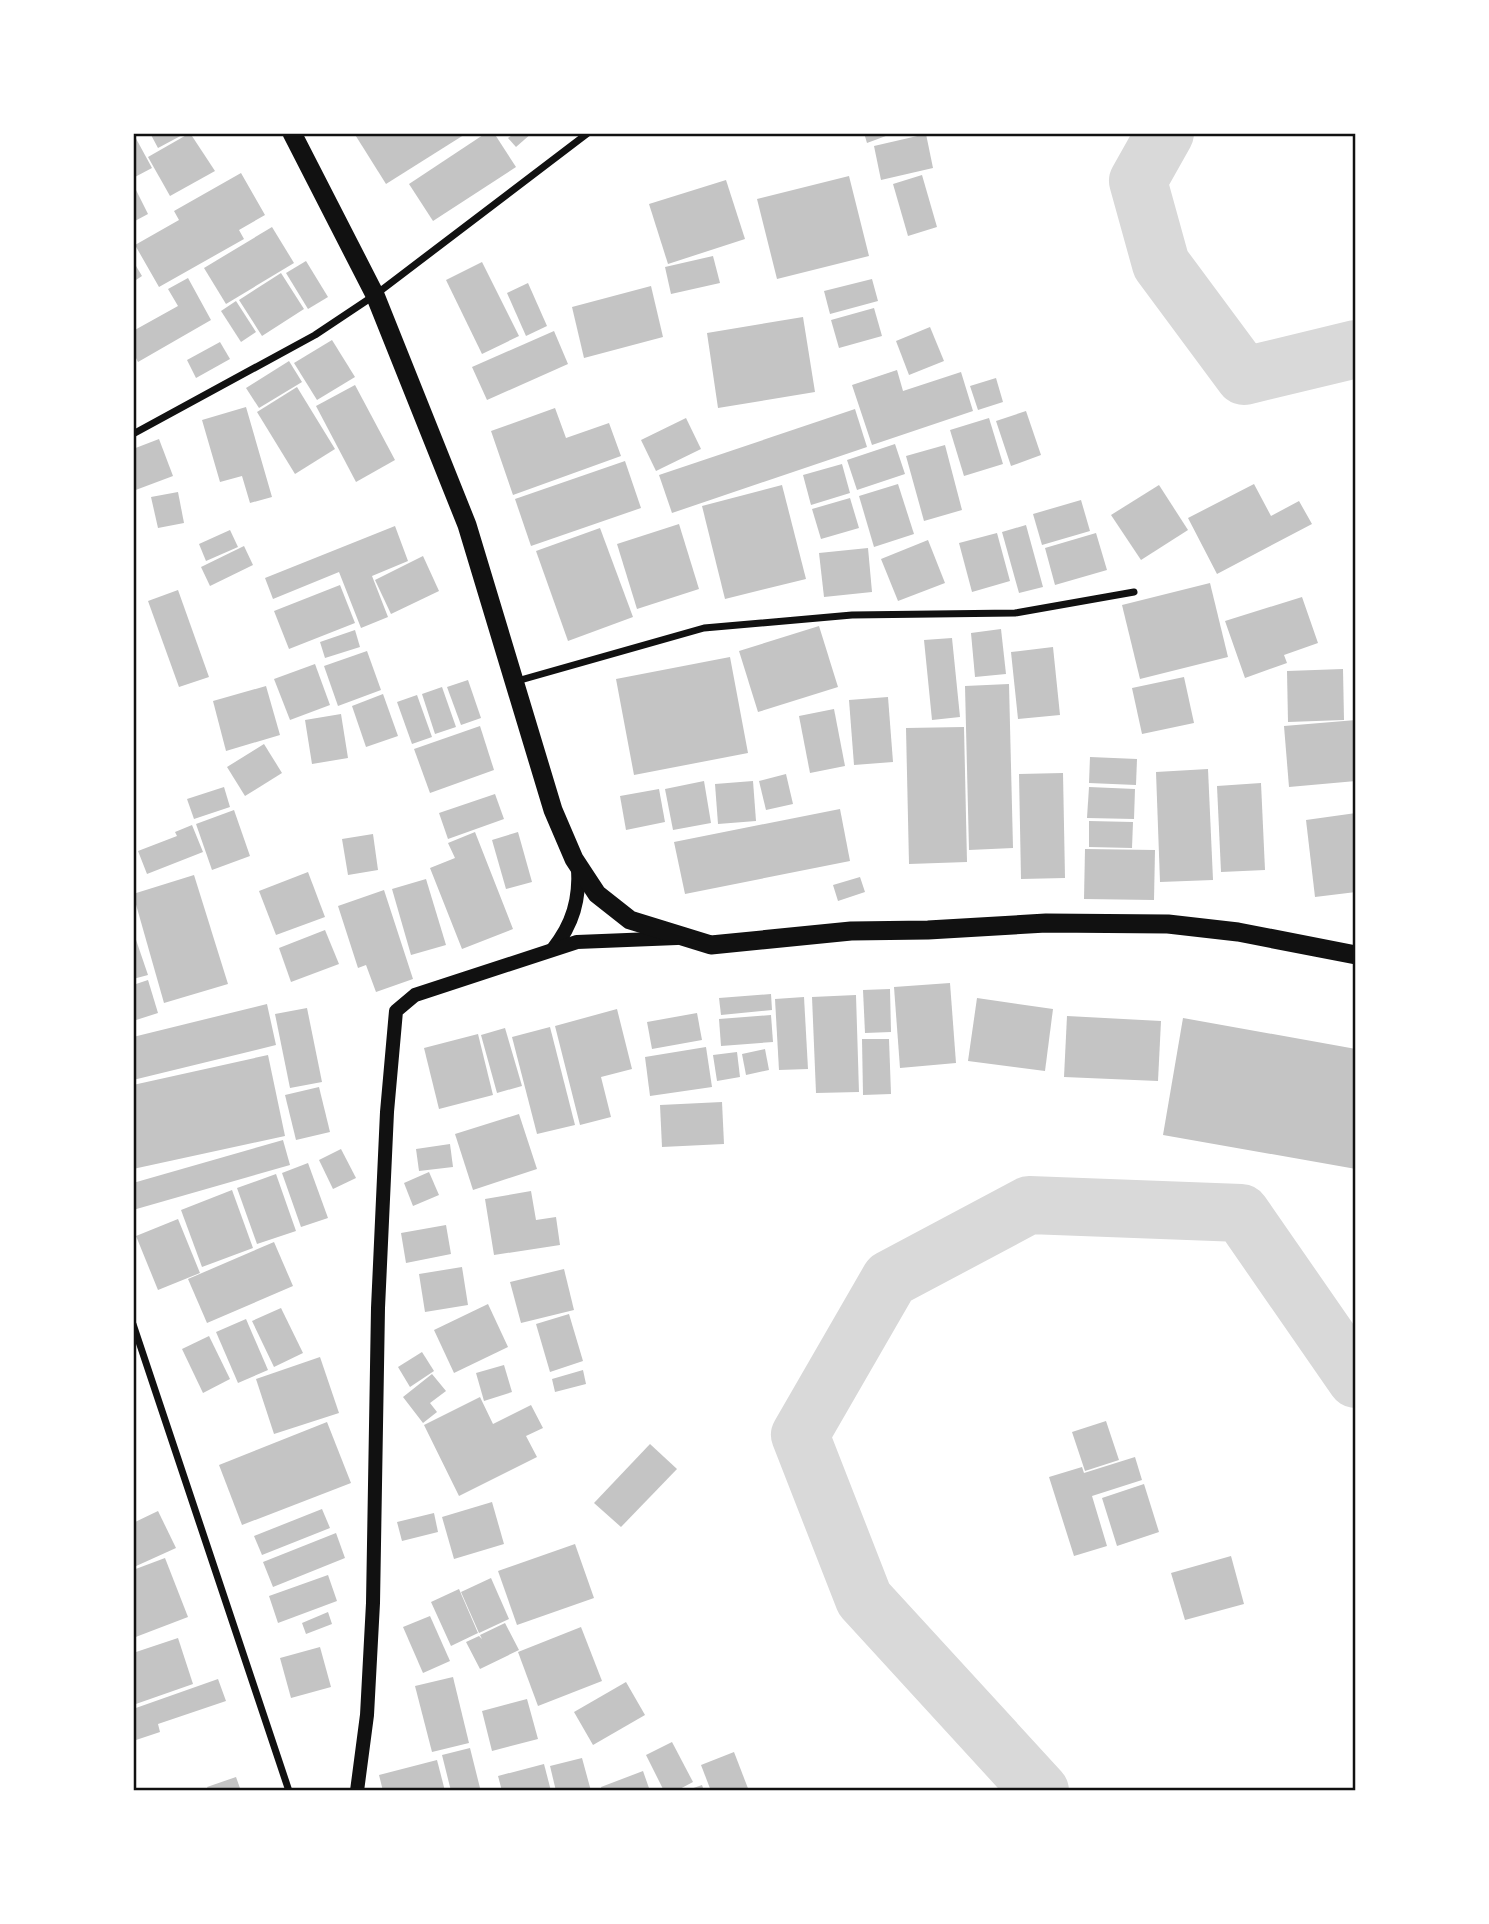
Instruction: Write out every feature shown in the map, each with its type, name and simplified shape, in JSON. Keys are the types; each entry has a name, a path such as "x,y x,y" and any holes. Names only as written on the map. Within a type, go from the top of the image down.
{"highway":[{"path":"292,133 375,295 467,525 553,810 578,867 597,894 630,920 710,945 851,931 928,930 1046,923 1168,924 1238,932 1356,955"}],"main road":[{"path":"553,949 565,934 578,902 578,867"},
{"path":"357,1791 367,1715 373,1603 379,1294 387,1112 396,1011 415,995 488,974 577,942 684,938"}],"street":[{"path":"133,434 315,335 375,295 588,133"},
{"path":"515,681 704,628 852,615 1015,613 1134,592"},
{"path":"133,1324 289,1791"}],"building":[{"path":"133,133 152,168 133,178"},
{"path":"150,133 186,133 158,148"},
{"path":"190,133 215,171 170,196 148,157"},
{"path":"354,133 467,133 386,184"},
{"path":"486,133 494,133 516,167 433,221 409,184"},
{"path":"515,133 532,133 516,147 508,138"},
{"path":"864,133 894,133 867,143"},
{"path":"926,134 933,168 881,180 874,146"},
{"path":"241,173 265,215 239,230 244,239 159,287 135,245 179,220 174,211"},
{"path":"922,175 937,227 908,236 893,184"},
{"path":"849,176 869,256 777,279 757,199"},
{"path":"726,180 745,239 668,264 649,204"},
{"path":"133,184 148,214 133,222"},
{"path":"272,227 294,263 226,304 204,268"},
{"path":"713,256 720,283 671,294 665,267"},
{"path":"133,261 142,276 133,282"},
{"path":"306,261 328,297 308,309 286,273"},
{"path":"482,262 519,336 482,354 446,280"},
{"path":"281,273 304,309 262,336 239,300"},
{"path":"188,278 211,320 138,362 133,352 133,331 178,306 168,289"},
{"path":"872,279 878,301 830,314 824,291"},
{"path":"528,283 547,326 526,336 507,293"},
{"path":"651,286 663,337 584,358 572,307"},
{"path":"236,301 256,332 241,342 221,311"},
{"path":"874,308 882,336 839,348 831,320"},
{"path":"803,317 815,392 718,408 707,333"},
{"path":"930,327 944,361 909,375 896,341"},
{"path":"554,331 568,364 487,400 472,367"},
{"path":"332,340 355,377 317,400 294,363"},
{"path":"220,342 230,359 196,378 187,360"},
{"path":"289,361 302,382 259,408 246,388"},
{"path":"897,370 903,391 961,372 973,411 872,445 852,385"},
{"path":"996,378 1003,402 978,410 970,386"},
{"path":"355,385 395,460 356,482 316,406"},
{"path":"297,387 335,449 295,474 257,412"},
{"path":"246,407 272,497 250,503 242,476 220,482 202,420"},
{"path":"555,408 566,438 609,423 621,456 513,495 491,431"},
{"path":"855,409 867,447 672,513 659,475"},
{"path":"1026,411 1041,455 1011,466 996,421"},
{"path":"686,418 701,449 656,471 641,440"},
{"path":"989,418 1003,464 964,476 950,430"},
{"path":"159,439 173,476 133,491 133,449"},
{"path":"895,444 905,474 857,490 847,460"},
{"path":"945,445 962,510 924,521 906,456"},
{"path":"625,461 641,508 531,546 515,499"},
{"path":"842,464 850,493 811,505 803,475"},
{"path":"898,484 914,534 874,547 859,496"},
{"path":"1254,484 1271,516 1299,501 1312,524 1217,574 1188,518"},
{"path":"782,485 806,579 725,599 702,506"},
{"path":"1159,485 1188,530 1141,560 1111,515"},
{"path":"178,492 184,523 158,528 151,497"},
{"path":"850,498 859,528 821,539 812,509"},
{"path":"1081,500 1090,531 1042,545 1033,514"},
{"path":"679,524 699,589 637,609 617,544"},
{"path":"1026,525 1043,587 1019,593 1002,532"},
{"path":"395,526 408,561 372,576 388,617 361,628 339,572 273,599 265,578"},
{"path":"600,528 633,617 568,641 536,551"},
{"path":"230,530 238,547 206,561 199,544"},
{"path":"997,533 1010,581 972,592 959,543"},
{"path":"1096,533 1107,570 1055,585 1045,548"},
{"path":"928,540 945,583 898,601 881,559"},
{"path":"244,546 253,565 210,586 201,567"},
{"path":"868,548 872,592 824,597 819,553"},
{"path":"423,556 439,591 391,614 375,580"},
{"path":"1210,583 1228,657 1140,679 1122,605"},
{"path":"340,585 355,623 289,649 274,611"},
{"path":"178,590 209,677 179,687 148,601"},
{"path":"1302,597 1318,643 1284,655 1287,663 1245,678 1225,621"},
{"path":"819,626 838,687 758,712 739,651"},
{"path":"1001,629 1006,674 975,677 971,633"},
{"path":"355,630 360,647 325,658 320,642"},
{"path":"952,638 960,717 932,720 924,640"},
{"path":"1053,647 1060,715 1018,719 1011,652"},
{"path":"367,651 381,690 338,706 324,666"},
{"path":"730,657 748,753 634,775 616,679"},
{"path":"315,664 330,705 290,720 274,679"},
{"path":"1343,669 1344,720 1288,722 1287,671"},
{"path":"1184,677 1194,723 1142,734 1132,688"},
{"path":"468,680 481,718 461,725 447,687"},
{"path":"1009,684 1013,848 969,850 965,686"},
{"path":"266,686 280,735 226,751 213,701"},
{"path":"442,687 456,727 435,734 422,694"},
{"path":"383,694 398,736 366,747 352,706"},
{"path":"417,695 432,737 412,744 397,702"},
{"path":"888,697 893,762 854,765 849,700"},
{"path":"834,709 845,766 810,773 799,716"},
{"path":"341,714 348,758 312,764 305,720"},
{"path":"1356,720 1356,781 1289,787 1284,726"},
{"path":"480,726 494,770 430,793 414,749"},
{"path":"964,727 967,862 909,864 906,728"},
{"path":"264,744 282,773 245,796 227,767"},
{"path":"1090,757 1137,759 1136,785 1089,783"},
{"path":"1208,769 1213,880 1160,882 1156,772"},
{"path":"1063,773 1065,878 1021,879 1019,774"},
{"path":"786,774 793,804 766,810 759,781"},
{"path":"704,781 711,823 673,830 665,789"},
{"path":"753,781 756,821 718,824 715,784"},
{"path":"1261,783 1265,870 1221,872 1217,786"},
{"path":"224,787 230,807 194,819 187,799"},
{"path":"1089,787 1135,789 1134,819 1087,818"},
{"path":"659,789 665,822 626,830 620,796"},
{"path":"495,794 504,819 448,839 439,813"},
{"path":"840,809 850,861 685,894 674,842"},
{"path":"234,810 250,856 212,870 196,824"},
{"path":"1356,813 1356,892 1315,897 1306,820"},
{"path":"1089,821 1133,822 1132,848 1089,847"},
{"path":"192,825 203,852 147,874 138,851 177,836 175,832"},
{"path":"475,832 513,929 462,949 430,868 455,858 448,843"},
{"path":"518,832 532,882 506,889 492,840"},
{"path":"373,834 378,870 348,875 342,839"},
{"path":"1085,849 1155,850 1154,900 1084,899"},
{"path":"308,872 325,917 276,935 259,891"},
{"path":"194,875 228,984 164,1003 133,894"},
{"path":"860,877 865,892 838,901 833,885"},
{"path":"426,879 446,945 411,955 392,889"},
{"path":"384,890 413,979 376,992 366,965 358,968 338,906"},
{"path":"325,930 339,964 291,982 279,948"},
{"path":"133,931 148,975 133,979"},
{"path":"148,980 158,1013 133,1021 133,985"},
{"path":"950,983 956,1063 900,1068 894,987"},
{"path":"890,989 891,1032 865,1033 863,990"},
{"path":"771,994 772,1010 721,1015 719,998"},
{"path":"856,995 859,1092 816,1093 812,997"},
{"path":"804,997 808,1069 779,1070 775,999"},
{"path":"977,998 1053,1009 1045,1071 968,1061"},
{"path":"267,1004 276,1045 133,1080 133,1037"},
{"path":"307,1008 322,1082 290,1088 275,1014"},
{"path":"617,1009 632,1069 601,1077 611,1117 580,1125 555,1026"},
{"path":"697,1013 702,1040 652,1049 647,1022"},
{"path":"771,1015 773,1042 721,1046 719,1019"},
{"path":"1067,1016 1161,1021 1158,1081 1064,1077"},
{"path":"1183,1018 1356,1049 1356,1169 1163,1135"},
{"path":"550,1027 575,1125 537,1134 512,1037"},
{"path":"505,1028 522,1086 497,1093 481,1035"},
{"path":"478,1034 493,1095 439,1109 424,1048"},
{"path":"862,1039 889,1039 891,1094 863,1095"},
{"path":"706,1047 712,1087 650,1096 645,1057"},
{"path":"765,1049 769,1070 746,1075 742,1054"},
{"path":"737,1052 740,1077 717,1081 713,1055"},
{"path":"268,1055 285,1136 133,1169 133,1085"},
{"path":"319,1087 330,1132 296,1140 285,1095"},
{"path":"722,1102 724,1144 662,1147 660,1105"},
{"path":"519,1114 537,1169 473,1190 455,1134"},
{"path":"283,1140 290,1165 133,1210 133,1183"},
{"path":"450,1144 453,1167 419,1171 416,1149"},
{"path":"341,1149 356,1178 333,1189 319,1160"},
{"path":"308,1163 328,1218 301,1227 282,1173"},
{"path":"429,1172 439,1195 413,1206 404,1183"},
{"path":"276,1174 296,1231 257,1244 237,1188"},
{"path":"232,1190 253,1248 202,1267 181,1210"},
{"path":"531,1191 536,1220 556,1217 560,1245 494,1255 485,1199"},
{"path":"178,1219 200,1273 158,1290 136,1236"},
{"path":"446,1225 451,1254 406,1263 401,1233"},
{"path":"274,1242 293,1286 207,1323 188,1279"},
{"path":"462,1267 468,1305 425,1312 419,1274"},
{"path":"564,1269 574,1310 521,1323 510,1282"},
{"path":"488,1304 508,1347 454,1373 434,1330"},
{"path":"281,1308 303,1353 274,1367 252,1321"},
{"path":"569,1314 583,1361 550,1372 536,1324"},
{"path":"246,1319 268,1370 238,1383 216,1332"},
{"path":"209,1336 230,1379 203,1393 182,1349"},
{"path":"422,1352 434,1371 410,1387 398,1367"},
{"path":"320,1357 339,1413 274,1434 256,1379"},
{"path":"504,1365 512,1392 484,1401 476,1373"},
{"path":"583,1370 586,1384 555,1392 552,1379"},
{"path":"432,1374 446,1391 430,1403 437,1412 423,1423 403,1397"},
{"path":"480,1397 493,1424 531,1405 543,1428 526,1436 537,1457 459,1496 424,1425"},
{"path":"1106,1421 1119,1460 1085,1471 1072,1432"},
{"path":"327,1422 351,1483 242,1525 219,1465"},
{"path":"650,1444 677,1469 621,1527 594,1503"},
{"path":"1135,1457 1142,1480 1092,1496 1107,1546 1074,1556 1049,1477 1082,1467 1084,1473"},
{"path":"1144,1484 1159,1532 1117,1546 1102,1498"},
{"path":"492,1502 504,1544 454,1559 442,1517"},
{"path":"322,1509 330,1528 262,1555 254,1536"},
{"path":"158,1511 176,1548 134,1567 133,1523"},
{"path":"434,1513 438,1532 402,1541 397,1522"},
{"path":"336,1533 345,1558 273,1587 263,1562"},
{"path":"575,1544 594,1598 517,1625 498,1571"},
{"path":"1231,1556 1244,1604 1185,1620 1171,1573"},
{"path":"165,1558 188,1617 133,1638 133,1570"},
{"path":"328,1575 337,1601 278,1623 269,1596"},
{"path":"491,1578 509,1619 479,1633 461,1592"},
{"path":"459,1589 478,1633 451,1646 431,1602"},
{"path":"328,1612 332,1624 306,1634 302,1623"},
{"path":"430,1616 450,1661 423,1673 403,1627"},
{"path":"505,1623 519,1650 480,1669 466,1642 479,1636 482,1639 480,1635"},
{"path":"581,1627 602,1681 538,1706 518,1652"},
{"path":"178,1638 193,1684 133,1705 133,1653"},
{"path":"320,1647 331,1687 291,1698 280,1658"},
{"path":"453,1677 469,1743 432,1752 415,1686"},
{"path":"218,1679 226,1701 158,1724 160,1732 133,1741 133,1709"},
{"path":"626,1682 645,1715 593,1745 574,1712"},
{"path":"527,1699 538,1739 492,1751 482,1711"},
{"path":"672,1742 693,1782 676,1791 664,1791 646,1755"},
{"path":"470,1748 480,1788 451,1791 442,1755"},
{"path":"734,1752 749,1791 711,1791 701,1765"},
{"path":"582,1758 591,1791 556,1791 550,1766"},
{"path":"437,1760 445,1791 383,1791 379,1775"},
{"path":"544,1764 551,1791 502,1791 498,1776"},
{"path":"643,1771 650,1791 602,1791 601,1787"},
{"path":"236,1777 241,1791 209,1791 207,1787"},
{"path":"702,1785 704,1791 685,1791"}],"waterway":[{"path":"1165,133 1138,181 1161,264 1244,376 1356,349"},
{"path":"1040,1791 864,1599 800,1435 890,1279 1029,1205 1241,1213 1356,1379"}]}
